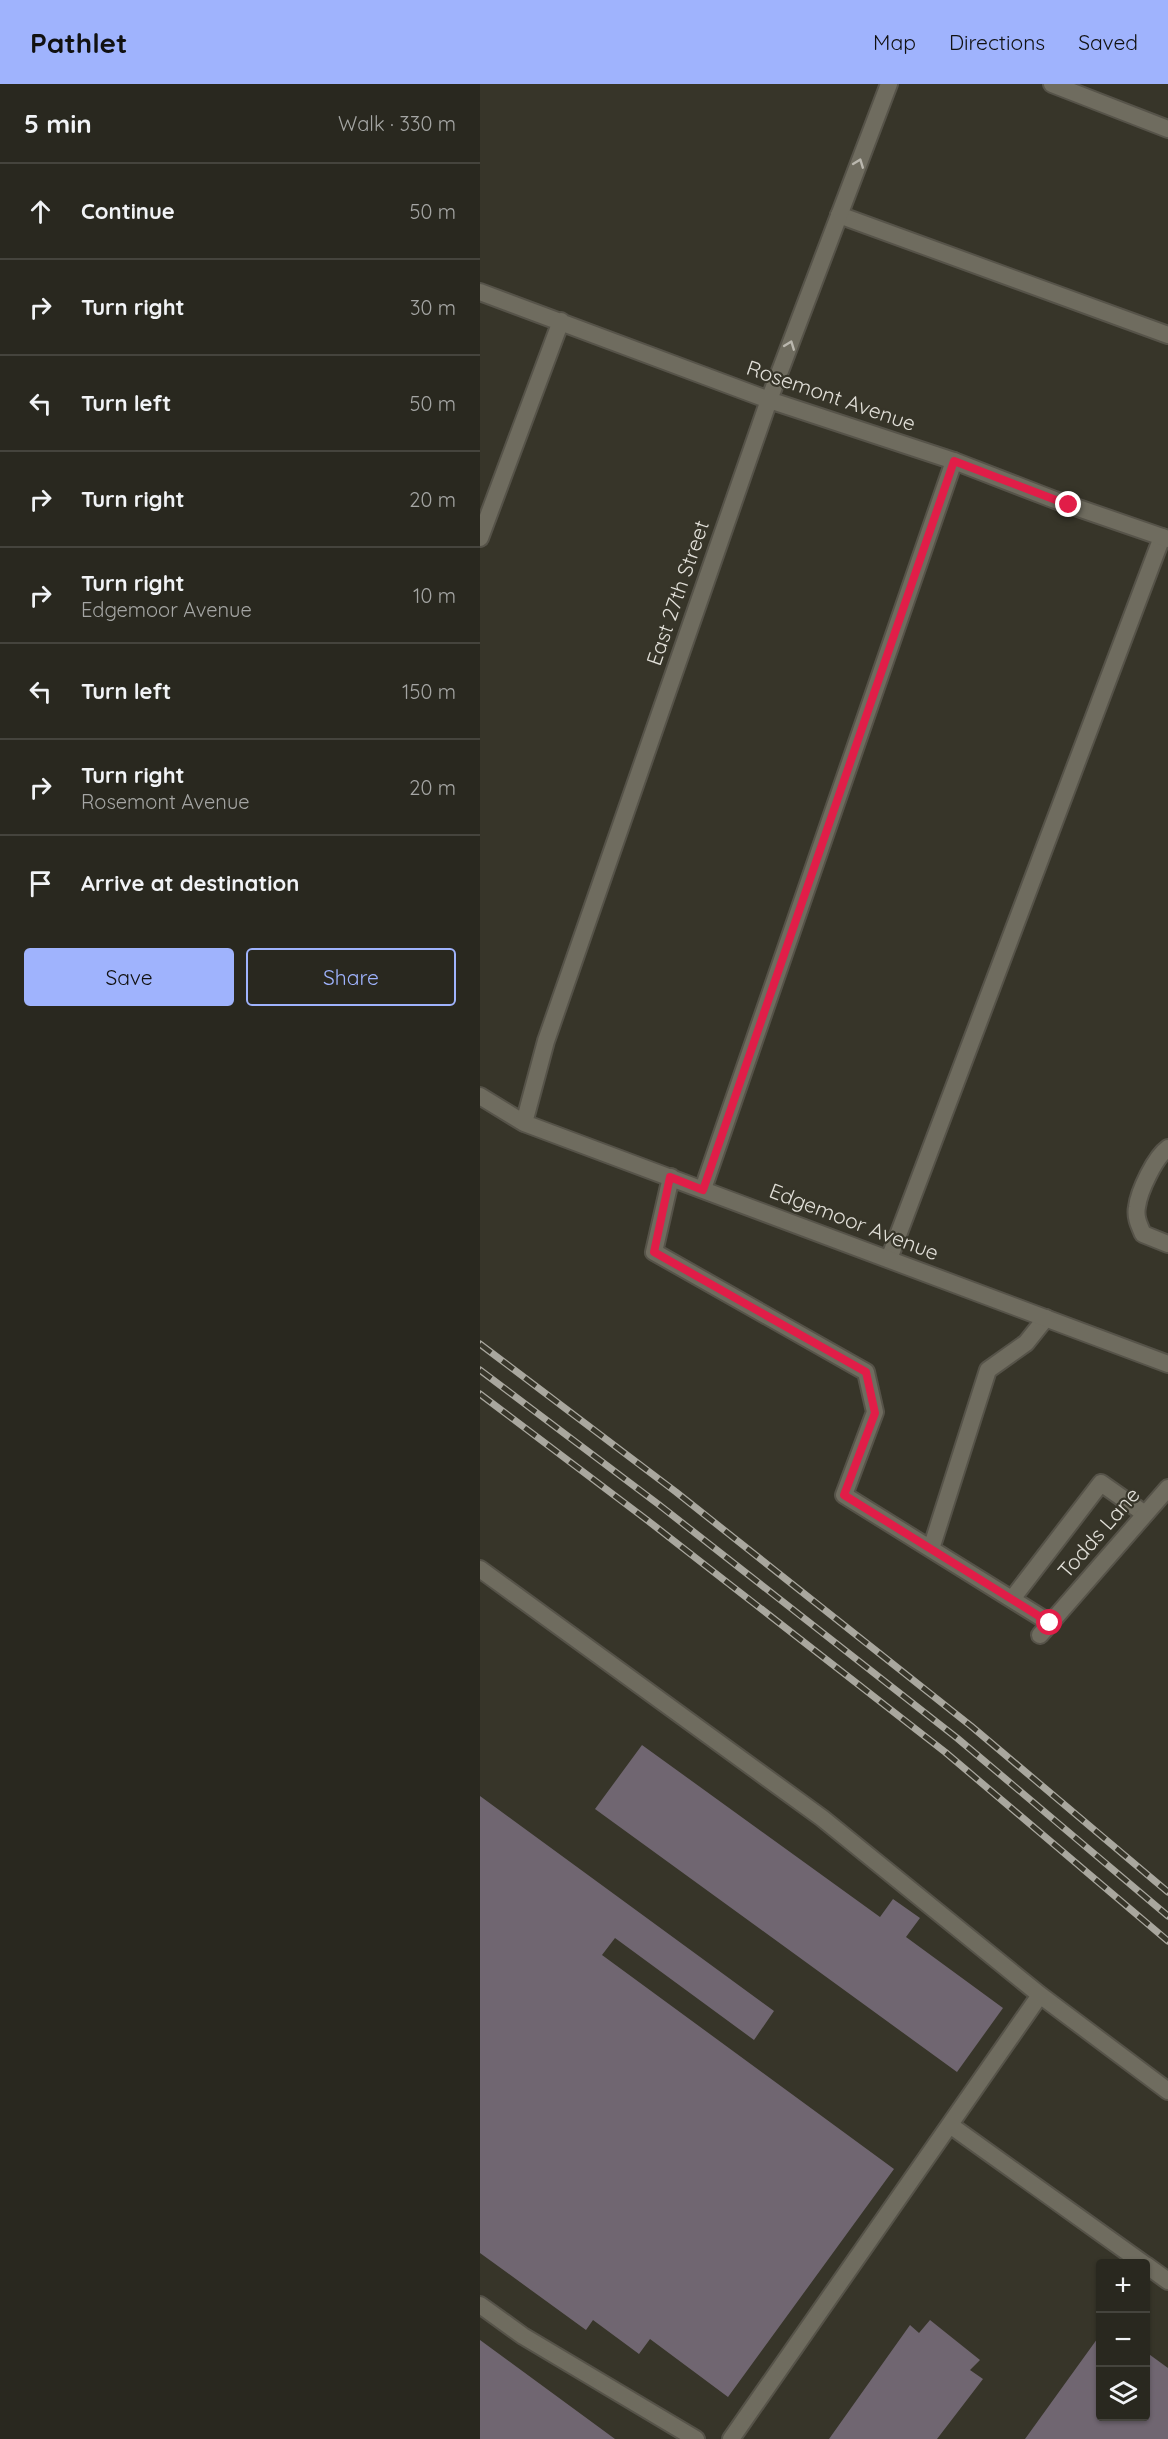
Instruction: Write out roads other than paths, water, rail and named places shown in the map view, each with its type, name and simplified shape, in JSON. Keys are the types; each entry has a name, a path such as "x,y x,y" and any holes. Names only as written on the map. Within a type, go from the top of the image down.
{"street":[{"name":"East 27th Street","path":"524,1123 546,1041 769,400 889,84"},
{"path":"1052,84 1168,129"},
{"path":"839,215 1168,335"},
{"name":"Rosemont Avenue","path":"480,292 769,400 954,461 1054,500 1165,538"},
{"path":"480,538 561,321"},
{"path":"703,1190 954,461"},
{"path":"889,1259 1165,538"},
{"name":"Edgemoor Avenue","path":"480,1096 524,1123 1168,1364"},
{"path":"1168,1148 1154,1162 1137,1206 1137,1221 1143,1234 1168,1244"},
{"path":"670,1177 654,1252 866,1372 875,1413 844,1495 1012,1599 1101,1483 1145,1514"},
{"path":"931,1549 988,1370 1026,1343 1047,1318"},
{"name":"Todds Lane","path":"1012,1599 1045,1629 1168,1488"},
{"path":"480,1569 822,1818 1040,1995 1168,2091"},
{"path":"731,2439 1040,1995"},
{"path":"950,2125 1138,2259"},
{"path":"1150,2268 1168,2281"},
{"path":"480,2305 523,2336 696,2439"}],"railway":[{"path":"480,1344 676,1492 971,1726 1168,1892"},
{"path":"480,1370 658,1504 957,1738 1168,1916"},
{"path":"480,1394 647,1520 945,1752 1168,1941"}]}
